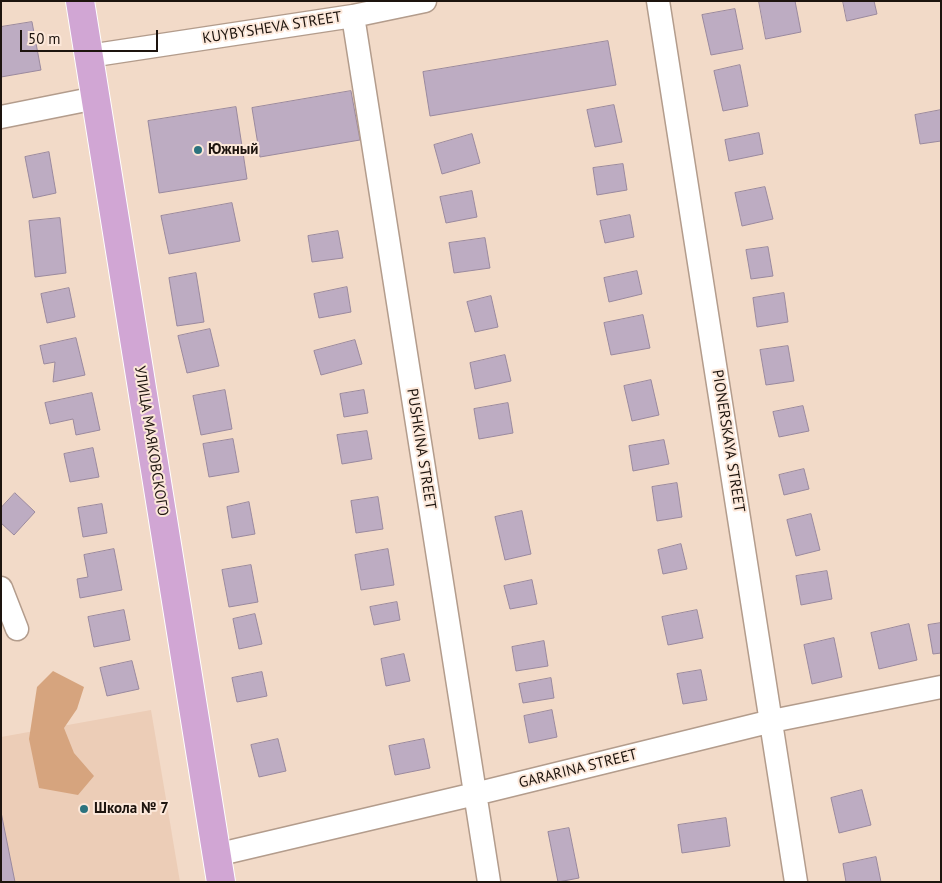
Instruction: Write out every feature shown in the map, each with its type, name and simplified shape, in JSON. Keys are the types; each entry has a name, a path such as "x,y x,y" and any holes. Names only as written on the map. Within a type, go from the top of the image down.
{"main road":[{"name":"УЛИЦА МАЯКОВСКОГО","path":"80,1 221,882"}],"street":[{"name":"KUYBYSHEVA STREET","path":"89,56 353,16 425,1"},
{"name":"PIONERSKAYA STREET","path":"658,1 796,882"},
{"name":"PUSHKINA STREET","path":"353,16 489,882"},
{"path":"1,116 96,98"},
{"path":"1,588 17,629"},
{"name":"GARARINA STREET","path":"216,855 772,721 941,687"}],"shaded area":[{"path":"53,671 84,687 77,709 64,728 74,753 94,776 78,795 39,788 29,739 37,687"},
{"name":"Школа № 7","path":"151,710 180,882 1,882 1,737"}],"building":[{"path":"759,1 795,1 801,32 766,39"},
{"path":"843,1 874,1 877,14 847,21"},
{"path":"735,9 743,49 711,55 702,15"},
{"path":"32,22 41,70 1,77 1,27"},
{"path":"608,41 616,85 430,116 423,72"},
{"path":"740,65 748,106 723,111 714,71"},
{"path":"351,91 360,140 260,157 252,108"},
{"path":"614,105 622,142 595,147 587,110"},
{"name":"Южный","path":"236,107 247,179 159,193 148,121"},
{"path":"941,110 941,141 920,144 915,115"},
{"path":"759,133 763,154 729,161 725,140"},
{"path":"472,134 480,163 442,174 434,145"},
{"path":"49,152 56,193 33,198 25,157"},
{"path":"623,164 627,190 597,195 593,168"},
{"path":"765,187 773,219 742,226 735,193"},
{"path":"472,191 477,217 446,223 440,197"},
{"path":"232,203 240,241 169,254 161,216"},
{"path":"630,215 634,237 605,243 600,221"},
{"path":"60,218 66,273 35,277 29,221"},
{"path":"338,231 343,258 312,262 308,236"},
{"path":"485,238 490,268 454,273 449,243"},
{"path":"768,247 773,276 751,279 746,250"},
{"path":"637,271 642,294 609,302 604,278"},
{"path":"196,273 204,322 177,326 169,278"},
{"path":"347,287 351,312 319,318 314,294"},
{"path":"69,288 75,317 47,323 41,294"},
{"path":"784,293 788,322 757,327 753,298"},
{"path":"491,296 498,327 475,332 467,302"},
{"path":"643,315 650,348 611,355 604,323"},
{"path":"210,329 219,366 187,373 178,336"},
{"path":"76,338 85,375 53,382 55,362 44,364 40,346"},
{"path":"355,340 362,364 321,375 314,351"},
{"path":"788,346 794,381 766,385 760,350"},
{"path":"505,355 511,381 475,389 470,363"},
{"path":"651,380 659,415 632,421 624,386"},
{"path":"225,390 232,429 201,435 193,396"},
{"path":"364,390 368,413 344,417 340,394"},
{"path":"92,393 100,430 76,435 73,419 50,424 45,403"},
{"path":"508,403 513,433 479,439 474,409"},
{"path":"803,406 809,431 779,437 773,412"},
{"path":"367,431 372,459 342,464 337,435"},
{"path":"233,439 239,472 209,477 203,444"},
{"path":"664,440 669,464 633,471 629,446"},
{"path":"93,448 99,477 70,482 64,454"},
{"path":"804,469 809,489 784,495 779,475"},
{"path":"677,483 682,517 657,521 652,487"},
{"path":"15,493 35,512 14,535 1,523 1,508"},
{"path":"378,497 383,529 356,533 351,501"},
{"path":"249,502 255,534 232,538 227,507"},
{"path":"102,504 107,533 83,537 78,508"},
{"path":"522,511 531,554 505,560 495,517"},
{"path":"811,514 820,550 796,556 787,520"},
{"path":"681,544 687,569 663,574 658,550"},
{"path":"114,549 122,590 80,598 77,579 88,577 84,555"},
{"path":"388,549 394,585 361,590 355,555"},
{"path":"251,565 258,602 229,607 222,570"},
{"path":"827,571 832,599 801,605 796,576"},
{"path":"532,580 537,604 510,609 504,586"},
{"path":"397,602 400,620 374,625 370,607"},
{"path":"124,610 130,640 94,647 88,617"},
{"path":"697,610 703,638 668,645 662,617"},
{"path":"255,614 262,644 239,649 233,619"},
{"path":"941,623 941,653 933,654 928,625"},
{"path":"909,624 917,660 879,669 871,633"},
{"path":"834,638 842,677 812,684 804,645"},
{"path":"544,641 548,666 516,671 512,647"},
{"path":"404,654 410,681 386,686 381,659"},
{"path":"132,661 139,689 107,696 100,668"},
{"path":"701,670 707,700 683,704 677,674"},
{"path":"262,672 267,696 237,702 232,678"},
{"path":"551,678 554,698 523,703 519,684"},
{"path":"552,710 557,737 529,743 524,716"},
{"path":"278,739 286,771 259,777 251,745"},
{"path":"424,739 430,768 395,775 389,746"},
{"path":"862,790 871,825 839,833 831,798"},
{"path":"1,812 15,882 1,882"},
{"path":"726,818 730,846 682,853 678,825"},
{"path":"569,828 579,878 558,882 548,832"},
{"path":"876,857 881,882 846,882 843,864"}],"place":[{"name":"Южный","path":"198,150"},
{"name":"Школа № 7","path":"84,809"}]}
